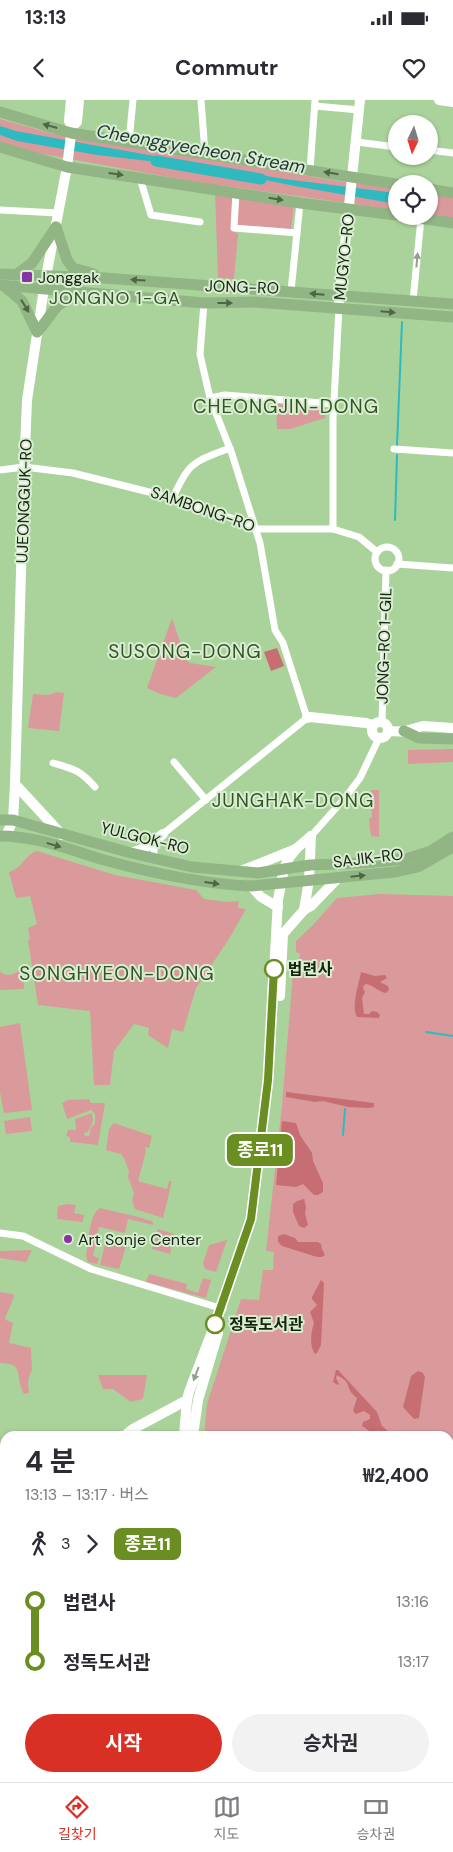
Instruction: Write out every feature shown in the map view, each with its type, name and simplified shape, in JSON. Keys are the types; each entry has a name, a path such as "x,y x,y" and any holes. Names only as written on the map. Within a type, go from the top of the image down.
{"main road":[{"path":"0,112 72,132 310,170 352,180 388,183"},
{"path":"0,147 68,164 140,178 300,203 349,207 388,214"},
{"path":"438,190 453,193"},
{"path":"438,221 453,223"},
{"path":"16,275 32,263 56,227"},
{"path":"56,227 63,254 73,268 104,278"},
{"name":"JONG-RO","path":"0,274 104,278 453,304"},
{"path":"2,286 22,301 37,332 59,304 67,299 90,294"},
{"name":"JONG-RO","path":"2,286 204,303 255,302 453,317"},
{"path":"404,731 418,738 453,737"},
{"name":"YULGOK-RO","path":"0,820 13,820 131,853 192,866 258,872 284,868"},
{"name":"SAJIK-RO","path":"284,868 406,859 431,851 453,837"},
{"name":"YULGOK-RO","path":"2,839 35,840 181,878 229,885 251,886 282,883"},
{"name":"SAJIK-RO","path":"282,883 395,872 418,867 453,847"}],"street":[{"path":"71,100 69,121 72,132"},
{"path":"72,132 77,122 79,100"},
{"path":"129,142 133,100"},
{"path":"201,100 205,153"},
{"path":"439,100 453,102"},
{"path":"310,170 315,103 360,105 352,180"},
{"name":"UJEONGGUK-RO","path":"2,839 13,820 24,467 28,400 46,276 68,164 72,132"},
{"path":"357,142 388,145"},
{"path":"438,151 453,153"},
{"path":"140,178 151,215 200,222"},
{"name":"MUGYO-RO","path":"339,308 352,180"},
{"path":"236,192 234,228 297,234"},
{"name":"JONG-RO","path":"291,292 300,203"},
{"path":"0,210 58,213"},
{"path":"413,301 420,225"},
{"path":"204,303 200,354 210,398 230,448 256,529 275,630 284,642 307,718"},
{"path":"333,529 334,404 339,308"},
{"path":"210,398 225,395 334,404"},
{"path":"173,498 181,480 194,463 230,448"},
{"path":"394,449 453,453"},
{"name":"SAMBONG-RO","path":"0,470 24,467 72,472 173,498 231,518 256,529 333,529 358,537 377,552"},
{"name":"SAMBONG-RO","path":"386,570 381,569 375,563 377,552 384,547 391,548 398,556 397,564"},
{"path":"386,570 394,568 397,564 453,568"},
{"name":"JONG-RO 1-GIL","path":"379,726 386,570"},
{"path":"307,718 310,720 379,726 404,731 423,726 453,728"},
{"path":"131,853 145,848 164,834 307,718"},
{"path":"185,1431 192,1400 251,1219 268,1080 278,907 284,868 297,848 311,836 360,778 379,738 384,737 379,726"},
{"path":"174,762 206,800"},
{"path":"53,763 84,774 95,787"},
{"path":"15,784 62,835"},
{"path":"157,858 154,854 154,849 164,834"},
{"path":"304,910 309,880 311,836"},
{"path":"241,871 297,848"},
{"path":"223,1308 254,1223 261,1189 273,1098 283,934 304,910 311,906 337,879"},
{"path":"251,886 261,897 278,907"},
{"path":"0,1233 23,1236 92,1269 223,1308"},
{"path":"130,1431 192,1400"},
{"path":"192,1400 193,1431"}],"shaded area":[{"path":"0,119 50,133 337,181 388,187 388,209 190,181 21,150 0,143"},
{"path":"215,192 233,195 232,229 238,234 234,279 218,278"},
{"path":"438,194 453,196 453,218 438,216"},
{"path":"239,197 294,206 291,230 237,226"},
{"path":"276,404 326,408 325,418 290,429 277,429"},
{"path":"172,618 186,660 190,663 216,667 176,698 147,688"},
{"path":"277,648 284,666 271,671 264,652"},
{"path":"57,692 64,693 59,731 28,728 33,694 48,695"},
{"path":"453,749 453,762 408,764 408,750"},
{"path":"371,790 379,790 379,837 371,836 369,819 372,817"},
{"path":"37,851 115,875 196,890 204,899 226,902 239,901 238,908 246,909 229,939 196,988 183,1032 172,1029 168,1048 148,1035 149,1028 134,1024 114,1051 110,1085 94,1085 90,1011 38,1005 28,940 30,939 28,928 37,924 30,896 16,898 9,872 17,868 29,855"},
{"path":"380,894 453,896 453,1431 204,1431 207,1404 241,1299 259,1300 263,1270 273,1270 274,1252 266,1251 282,1105 293,973 298,971 300,954 296,952 296,941 337,898"},
{"path":"23,966 24,989 0,990 0,972 6,975 12,974"},
{"path":"361,972 375,976 385,975 387,978 380,982 388,986 389,990 386,993 367,984 363,988 365,992 362,998 364,1014 369,1014 372,1011 377,1012 380,1015 379,1018 357,1017 355,1012 355,1001"},
{"path":"20,1023 32,1110 4,1113 0,1092 0,1027"},
{"path":"286,1092 374,1103 374,1107 348,1107 323,1101 315,1102 286,1097"},
{"path":"89,1099 91,1103 105,1103 98,1145 70,1142 70,1137 66,1136 68,1130 76,1130 75,1119 92,1113 93,1121 88,1132 84,1133 85,1136 89,1136 91,1127 95,1124 95,1114 91,1110 67,1119 62,1103 68,1100"},
{"path":"30,1117 32,1131 6,1134 4,1121"},
{"path":"282,1121 296,1123 300,1135 312,1153 313,1161 323,1183 323,1192 318,1195 314,1195 303,1184 296,1187 276,1185"},
{"path":"114,1123 152,1136 149,1148 145,1147 146,1151 138,1181 167,1189 169,1181 172,1181 163,1218 135,1209 132,1200 134,1193 128,1177 129,1172 125,1160 121,1154 106,1150 109,1129"},
{"path":"304,1199 308,1225 304,1228 299,1226 293,1212 293,1204"},
{"path":"76,1205 74,1213 84,1215 83,1222 57,1219 58,1206"},
{"path":"100,1208 147,1220 153,1222 153,1225 128,1219 125,1233 99,1227 93,1256 99,1258 97,1264 88,1262 86,1256 93,1216"},
{"path":"158,1229 174,1234 170,1254 152,1249"},
{"path":"284,1234 295,1238 298,1242 318,1242 321,1244 325,1255 317,1257 282,1246 278,1242 278,1236"},
{"path":"106,1240 126,1246 119,1269 100,1265"},
{"path":"227,1240 216,1272 205,1269 203,1263 209,1245"},
{"path":"32,1250 26,1262 0,1258 0,1251"},
{"path":"149,1274 187,1284 186,1289 198,1293 203,1278 211,1280 206,1298 146,1282"},
{"path":"321,1280 324,1283 321,1345 315,1354 311,1343 314,1323 310,1312 317,1305 312,1297"},
{"path":"0,1292 13,1294 14,1297 5,1318 13,1323 9,1343 31,1348 32,1369 28,1381 29,1393 24,1394 16,1368 13,1365 0,1363"},
{"path":"336,1370 338,1370 377,1412 382,1426 388,1431 370,1431 362,1426 363,1422 370,1419 370,1415 364,1411 356,1414 353,1411 357,1398 351,1393 343,1379 337,1375 336,1378 339,1384 333,1382"},
{"path":"418,1371 423,1373 425,1377 419,1418 414,1419 403,1407 411,1376"},
{"path":"98,1375 147,1375 143,1399 131,1402 113,1389 103,1389"}],"water":[{"name":"Cheonggyecheon Stream","path":"0,126 16,131 284,179 388,192 388,203 200,167 97,155 17,141 0,135"}],"waterway":[{"name":"Cheonggyecheon Stream","path":"156,161 261,179"},
{"path":"397,445 402,322"},
{"path":"395,520 397,455"},
{"path":"426,1032 453,1036"},
{"path":"343,1135 345,1109"}],"bus line":[{"name":"종로11","path":"215,1324 251,1219 268,1080 274,1001 274,969"}],"place":[{"name":"Jonggak","path":"27,277"},
{"name":"법련사","path":"274,969"},
{"name":"Art Sonje Center","path":"68,1239"},
{"name":"정독도서관","path":"215,1324"}],"district":[{"name":"JONGNO 1-GA","path":"115,298"},
{"name":"CHEONGJIN-DONG","path":"286,406"},
{"name":"SUSONG-DONG","path":"185,651"},
{"name":"JUNGHAK-DONG","path":"293,800"},
{"name":"SONGHYEON-DONG","path":"117,973"}]}
